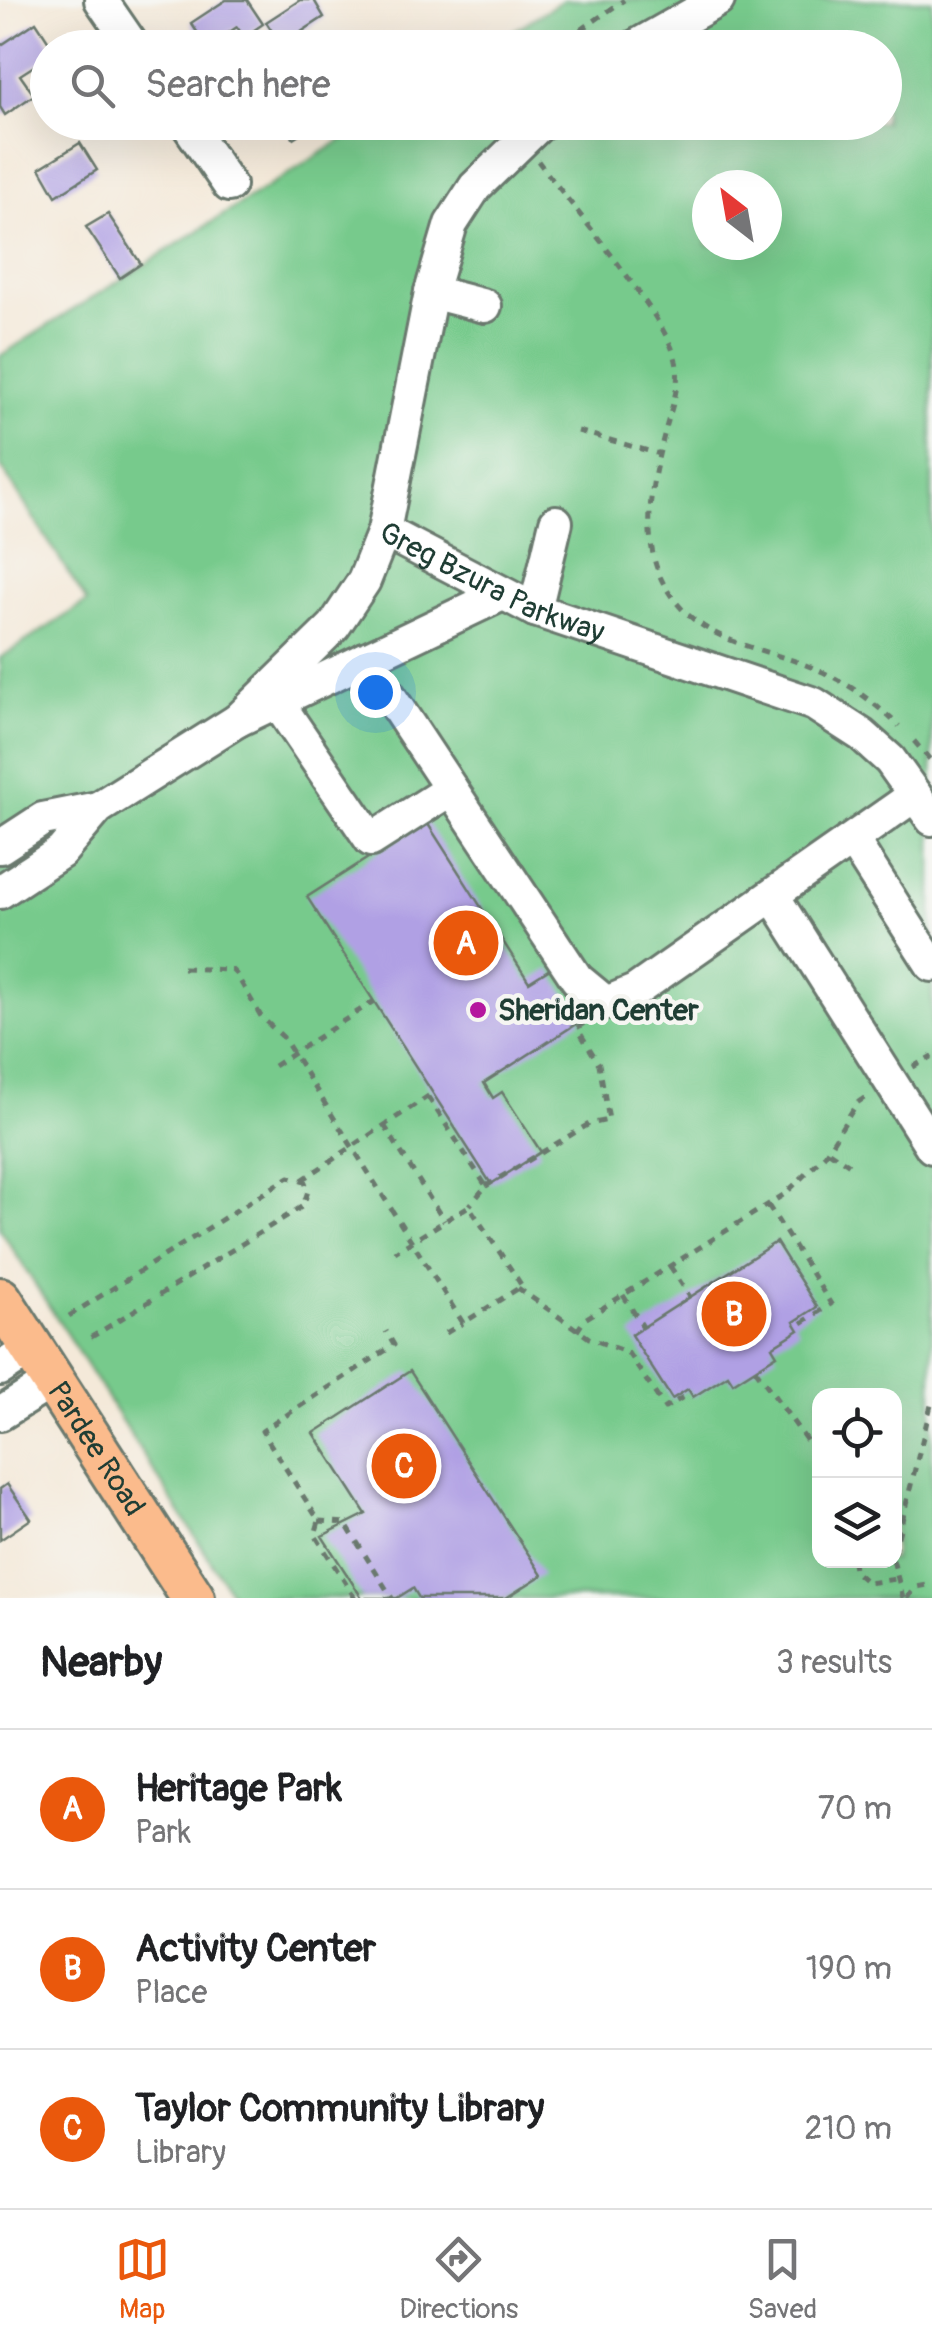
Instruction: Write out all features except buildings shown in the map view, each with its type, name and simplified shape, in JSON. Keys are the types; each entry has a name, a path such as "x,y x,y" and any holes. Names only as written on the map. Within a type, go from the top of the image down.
{"main road":[{"name":"Pardee Road","path":"0,1299 28,1366 193,1598"}],"street":[{"path":"101,0 122,30"},
{"path":"665,30 718,0"},
{"path":"198,140 229,185"},
{"name":"Greg Bzura Parkway","path":"532,140 476,187 458,211 431,292 384,531 536,610 644,650 796,695 862,735 890,760 924,807"},
{"path":"431,292 485,306"},
{"path":"536,610 556,522"},
{"path":"0,892 61,852 98,808 273,695 351,606 384,531"},
{"path":"273,695 366,658 500,594"},
{"path":"366,658 577,980 606,1003 635,991 853,841 924,807"},
{"path":"273,695 371,840 452,789"},
{"path":"0,847 43,818 98,808"},
{"path":"853,841 932,965"},
{"path":"773,896 932,1147"},
{"path":"0,1414 28,1366"}],"path":[{"path":"581,30 624,0"},
{"path":"538,140 676,356 676,395 659,454 650,550 658,573 688,616 732,642 840,680 888,715 932,762"},
{"path":"578,431 659,454"},
{"path":"182,968 232,970 262,1018 293,1054 463,1322"},
{"path":"274,1066 374,1001"},
{"path":"395,1252 469,1206 486,1186 588,1124 609,1120 599,1064 577,1028 606,1003"},
{"path":"577,1331 585,1319 768,1205 828,1150 857,1103 932,1056"},
{"path":"69,1316 289,1177 302,1180 430,1095 486,1186"},
{"path":"384,1125 444,1222"},
{"path":"828,1150 851,1166"},
{"path":"85,1341 303,1206 308,1191 302,1180"},
{"path":"768,1205 831,1304 797,1326"},
{"path":"446,1332 522,1286 469,1206"},
{"path":"670,1266 690,1297"},
{"path":"518,1288 577,1331 628,1353 665,1408 690,1393"},
{"path":"623,1295 643,1327"},
{"path":"356,1598 315,1535 319,1521 262,1431 394,1345 386,1331"},
{"path":"755,1369 812,1448"},
{"path":"902,1524 932,1401"},
{"path":"319,1521 344,1523 392,1598"},
{"path":"854,1568 868,1583 896,1579"},
{"path":"895,1568 905,1598 916,1587 932,1584"}],"green space":[{"path":"563,0 932,0 932,1598 234,1598 0,1229 0,658 87,602 0,465 0,356 342,140 902,140 902,30 515,30"}],"place":[{"name":"Heritage Park","path":"466,943"},
{"name":"Sheridan Center","path":"478,1010"},
{"name":"Activity Center","path":"734,1314"},
{"name":"Taylor Community Library","path":"404,1466"}]}
